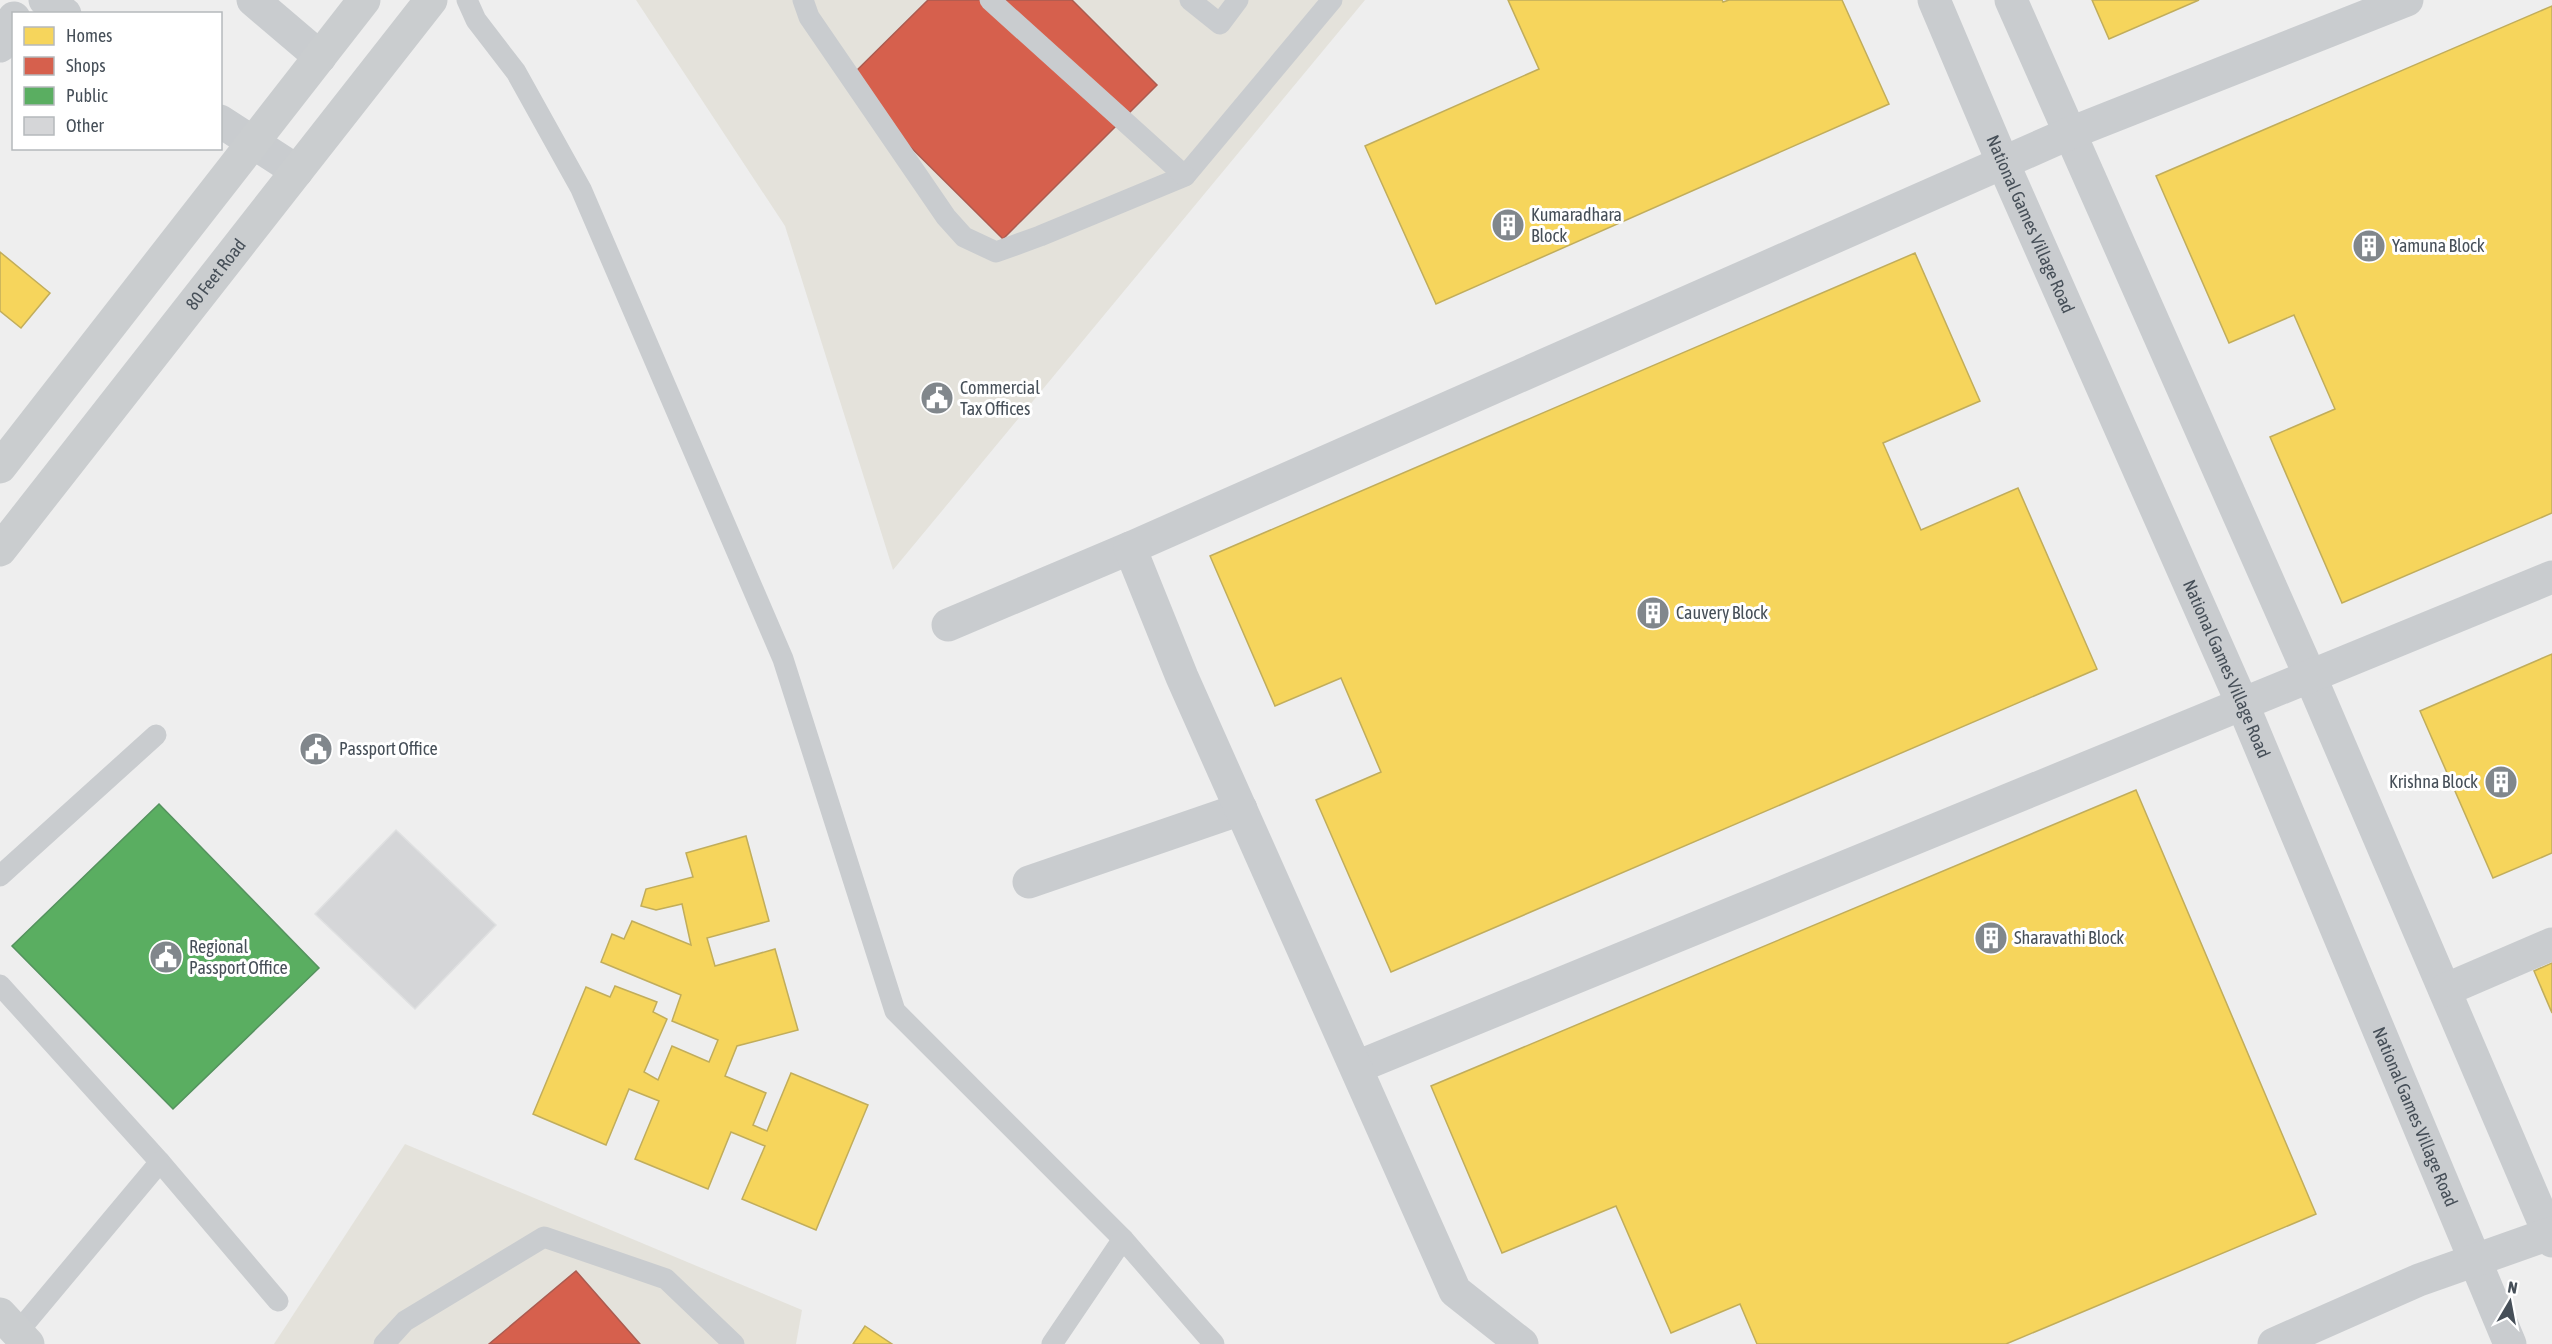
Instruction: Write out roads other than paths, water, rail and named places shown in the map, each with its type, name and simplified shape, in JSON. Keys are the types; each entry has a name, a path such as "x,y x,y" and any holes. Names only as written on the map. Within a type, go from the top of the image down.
{"main road":[{"path":"37,501 3,459 364,0"},
{"name":"80 Feet Road","path":"0,550 431,0"}],"street":[{"path":"45,0 62,12"},
{"path":"252,0 320,57"},
{"name":"National Games Village Road","path":"1934,0 2003,163 2242,704 2511,1344"},
{"path":"2011,0 2068,134 2310,676 2551,1236 2419,1280 2274,1344"},
{"path":"948,625 1130,548 2068,134 2407,0"},
{"path":"0,46 12,22"},
{"path":"222,122 297,171"},
{"path":"1130,548 1182,677 1455,1291 1522,1344"},
{"path":"1357,1067 2552,577"},
{"path":"1029,882 1241,809"},
{"path":"2445,990 2552,944"}],"lane":[{"path":"467,0 476,20 516,72 580,189 783,659 895,1011 1123,1239 1214,1344"},
{"path":"803,0 809,17 946,217 964,237 996,252 1040,237 1185,176 1332,0"},
{"path":"990,0 1185,176"},
{"path":"1190,0 1220,24 1238,0"},
{"path":"0,876 156,735"},
{"path":"0,985 160,1162 278,1301"},
{"path":"15,1330 160,1162"},
{"path":"384,1344 405,1321 544,1237 666,1279 734,1344"},
{"path":"1052,1344 1123,1239"}],"place":[{"name":"Kumaradhara Block","path":"1508,225"},
{"name":"Yamuna Block","path":"2369,246"},
{"name":"Commercial Tax Offices","path":"937,398"},
{"name":"Cauvery Block","path":"1653,613"},
{"name":"Passport Office","path":"316,749"},
{"name":"Krishna Block","path":"2501,782"},
{"name":"Sharavathi Block","path":"1991,938"},
{"name":"Regional Passport Office","path":"166,957"}]}
